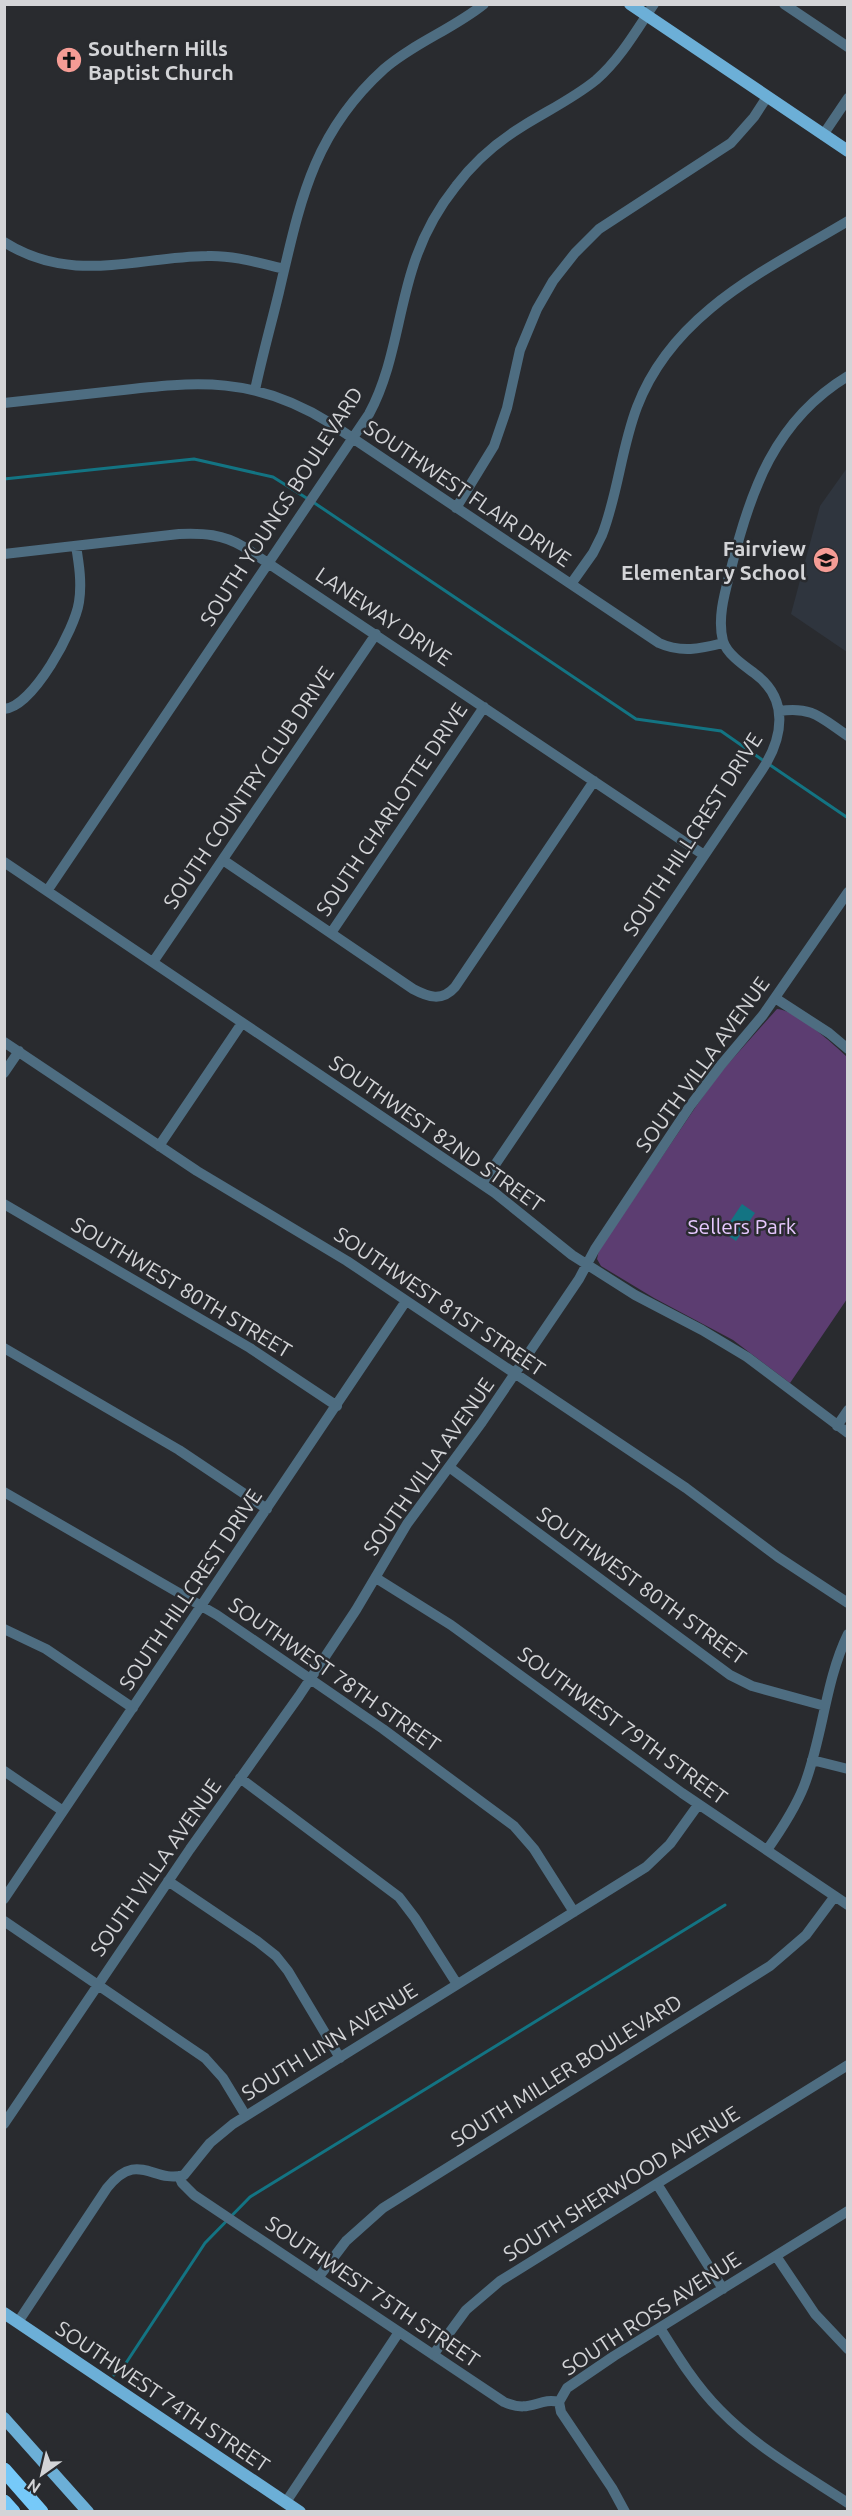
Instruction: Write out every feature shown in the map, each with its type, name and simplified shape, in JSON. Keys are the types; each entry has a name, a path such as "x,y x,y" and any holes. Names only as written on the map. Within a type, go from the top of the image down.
{"highway":[{"path":"4,2470 41,2511"},
{"path":"4,2502 13,2511"}],"main road":[{"path":"630,4 848,151"},
{"name":"SOUTHWEST 74TH STREET","path":"4,2313 300,2511"},
{"path":"4,2418 88,2511"}],"street":[{"path":"255,390 301,201 314,162 348,107 367,86 397,59 484,4"},
{"name":"SOUTH YOUNGS BOULEVARD","path":"47,891 369,414 380,390 412,269 441,206 465,174 495,146 595,80 614,62 654,4"},
{"path":"784,4 848,47"},
{"path":"456,508 494,446 523,342 537,309 558,274 587,240 607,223 731,143 768,97"},
{"path":"823,135 848,98"},
{"path":"571,584 593,553 602,535 634,413 666,354 684,332 715,303 758,274 848,221"},
{"path":"4,242 32,256 78,266 119,266 216,256 254,261 284,269"},
{"path":"848,376 830,388 791,428 760,474 745,516 724,597 721,627 723,644 763,681 779,711 807,710 848,736"},
{"name":"SOUTHWEST FLAIR DRIVE","path":"4,403 174,384 213,383 255,390 300,406 352,438 669,647 687,650 723,644"},
{"name":"LANEWAY DRIVE","path":"4,554 202,533 220,536 235,542 704,855"},
{"path":"4,709 16,706 29,695 75,621 80,601 81,580 76,546"},
{"name":"SOUTH COUNTRY CLUB DRIVE","path":"153,962 376,634"},
{"name":"SOUTH CHARLOTTE DRIVE","path":"331,933 484,707"},
{"name":"SOUTH HILLCREST DRIVE","path":"482,1184 762,770 774,748 779,730 779,711"},
{"path":"223,860 425,995 434,998 444,996 452,990 462,976 594,781"},
{"name":"SOUTHWEST 82ND STREET","path":"4,862 482,1184 559,1246 586,1264 635,1295 747,1356 848,1433"},
{"name":"SOUTH VILLA AVENUE","path":"4,2124 168,1881 310,1678 376,1578 407,1524 515,1374 695,1099 775,998 848,892"},
{"path":"775,998 829,1033 848,1049"},
{"path":"159,1146 242,1023"},
{"name":"SOUTHWEST 81ST STREET","path":"4,1042 217,1184 320,1244 406,1301 705,1502 778,1557 848,1603"},
{"path":"4,1073 19,1052"},
{"name":"SOUTHWEST 80TH STREET","path":"4,1204 250,1348 337,1406"},
{"name":"SOUTH HILLCREST DRIVE","path":"4,1899 406,1301"},
{"path":"4,1348 179,1450 267,1509"},
{"path":"837,1426 848,1410"},
{"name":"SOUTHWEST 80TH STREET","path":"449,1467 730,1675 752,1686 825,1706"},
{"name":"SOUTHWEST 78TH STREET","path":"4,1492 201,1606 383,1729 514,1826 534,1849 574,1912"},
{"name":"SOUTHWEST 79TH STREET","path":"376,1578 451,1625 698,1805 848,1905"},
{"path":"4,1629 46,1649 133,1708"},
{"path":"767,1850 793,1811 812,1760 825,1706 848,1634"},
{"path":"812,1760 848,1769"},
{"path":"4,1771 63,1811"},
{"path":"240,1778 399,1897 416,1918 457,1984"},
{"name":"SOUTH LINN AVENUE","path":"178,2176 186,2173 217,2136 246,2116 654,1861 670,1844 698,1805"},
{"path":"168,1881 276,1956 288,1971 340,2058"},
{"name":"SOUTH MILLER BOULEVARD","path":"318,2278 346,2241 383,2208 771,1966 806,1935 835,1896"},
{"path":"4,1921 206,2058 223,2078 246,2116"},
{"name":"SOUTH SHERWOOD AVENUE","path":"433,2355 466,2310 492,2287 848,2065"},
{"path":"18,2322 107,2188 118,2177 130,2170 144,2169 178,2176"},
{"name":"SOUTHWEST 75TH STREET","path":"178,2176 189,2191 510,2404 531,2407 549,2401 559,2402"},
{"path":"657,2184 723,2289"},
{"name":"SOUTH ROSS AVENUE","path":"625,2511 563,2415 559,2402 567,2388 848,2211"},
{"path":"777,2256 815,2314 848,2349"},
{"path":"660,2328 689,2374 731,2421 767,2449 848,2503"},
{"path":"286,2502 399,2332"}],"shaded area":[{"name":"Fairview Elementary School","path":"847,468 848,652 791,614 820,506"}],"green space":[{"name":"Sellers Park","path":"777,1009 803,1021 847,1057 847,1299 790,1383 733,1340 654,1298 601,1266 597,1259 599,1250 720,1073"}],"water":[{"path":"742,1204 755,1213 736,1241 723,1232"}],"waterway":[{"path":"4,479 194,459 273,477 308,499"},
{"path":"313,502 636,719 721,731 764,761"},
{"path":"770,765 848,818"},
{"path":"114,2375 126,2363 205,2243 250,2197 725,1905"}],"place":[{"name":"Southern Hills Baptist Church","path":"69,60"},
{"name":"Fairview Elementary School","path":"826,560"}]}
